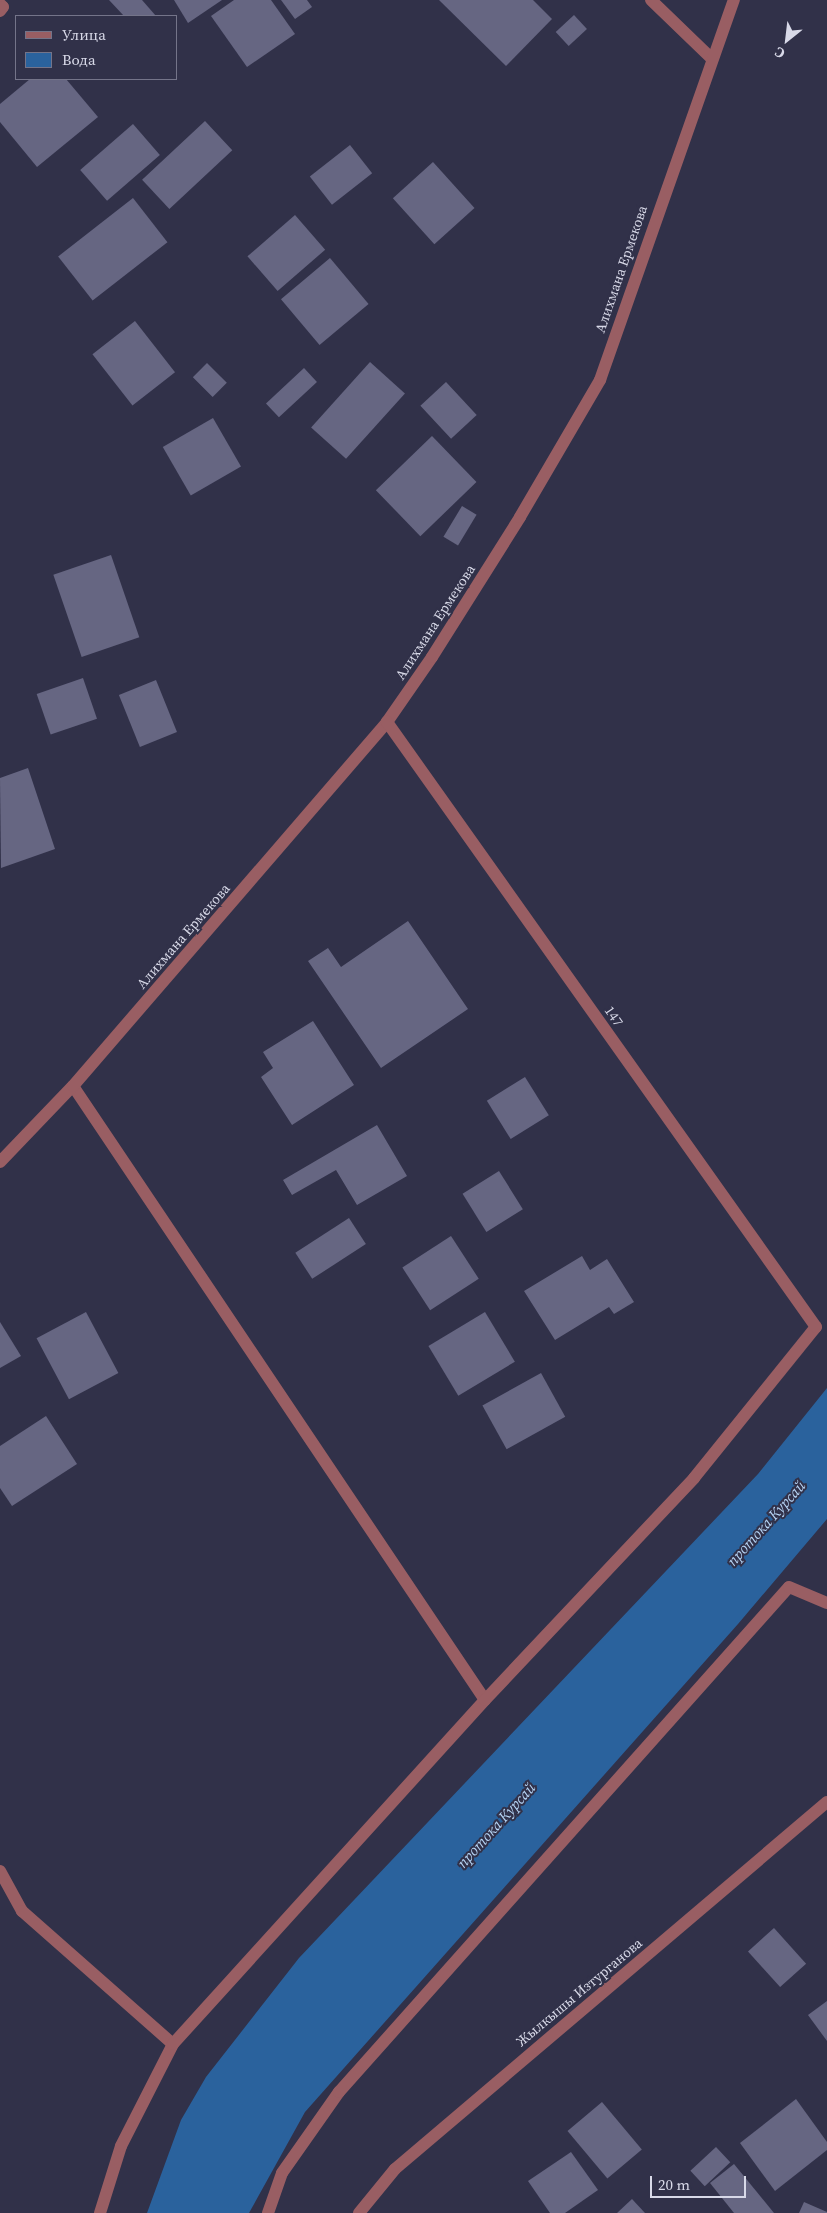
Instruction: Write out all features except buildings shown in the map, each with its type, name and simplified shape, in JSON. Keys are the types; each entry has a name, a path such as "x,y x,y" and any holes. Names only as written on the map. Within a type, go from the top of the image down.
{"street":[{"path":"651,0 712,59"},
{"name":"Алихмана Ермекова","path":"0,1162 73,1086 387,722 520,517 600,380 734,0"},
{"path":"0,4 0,11"},
{"name":"147","path":"387,722 816,1327 694,1478 485,1700"},
{"path":"73,1086 485,1700 172,2044 121,2146 100,2213"},
{"path":"268,2213 282,2173 339,2092 789,1587 827,1603"},
{"name":"Жылкышы Изтурганова","path":"359,2213 395,2169 827,1802"},
{"path":"0,1870 22,1911 172,2044"}],"water":[{"name":"протока Курсай","path":"827,1388 827,1519 738,1624 305,2112 249,2213 147,2213 181,2120 206,2077 299,1958 758,1474"}]}
